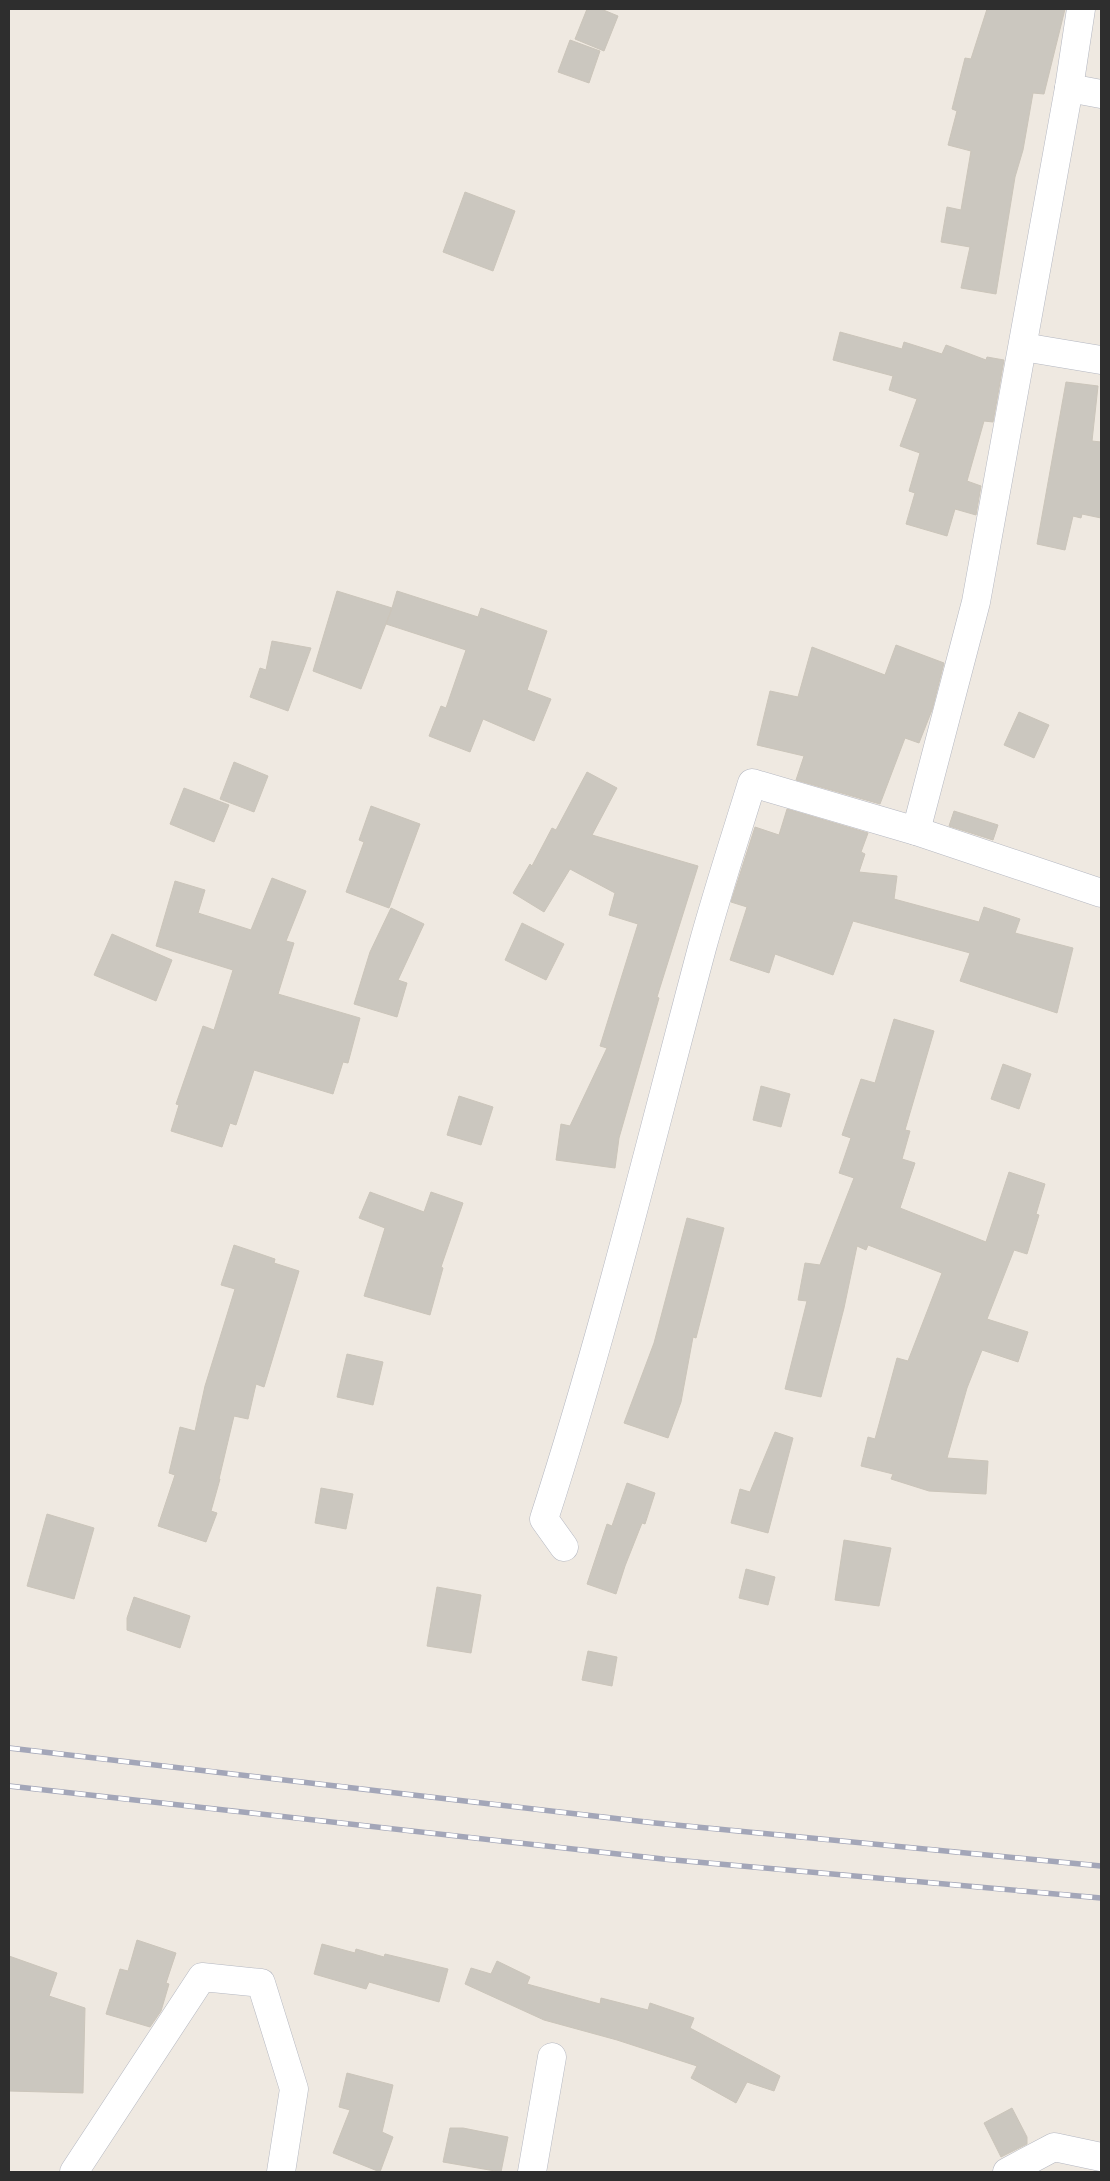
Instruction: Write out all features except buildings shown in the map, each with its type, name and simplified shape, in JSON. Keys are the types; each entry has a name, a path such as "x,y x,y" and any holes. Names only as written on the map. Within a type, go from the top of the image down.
{"street":[{"path":"916,832 976,602 1070,88 1081,9"},
{"path":"1070,88 1101,94"},
{"path":"1023,347 1101,360"},
{"path":"564,1547 544,1518 573,1429 633,1212 703,946 752,783 916,832 1101,893"},
{"path":"74,2172 202,1977 261,1983 294,2089 281,2172"},
{"path":"532,2172 552,2057"},
{"path":"1007,2172 1054,2147 1101,2157"}],"railway":[{"path":"9,1748 655,1823 1101,1866"},
{"path":"9,1786 663,1859 1101,1898"}]}
